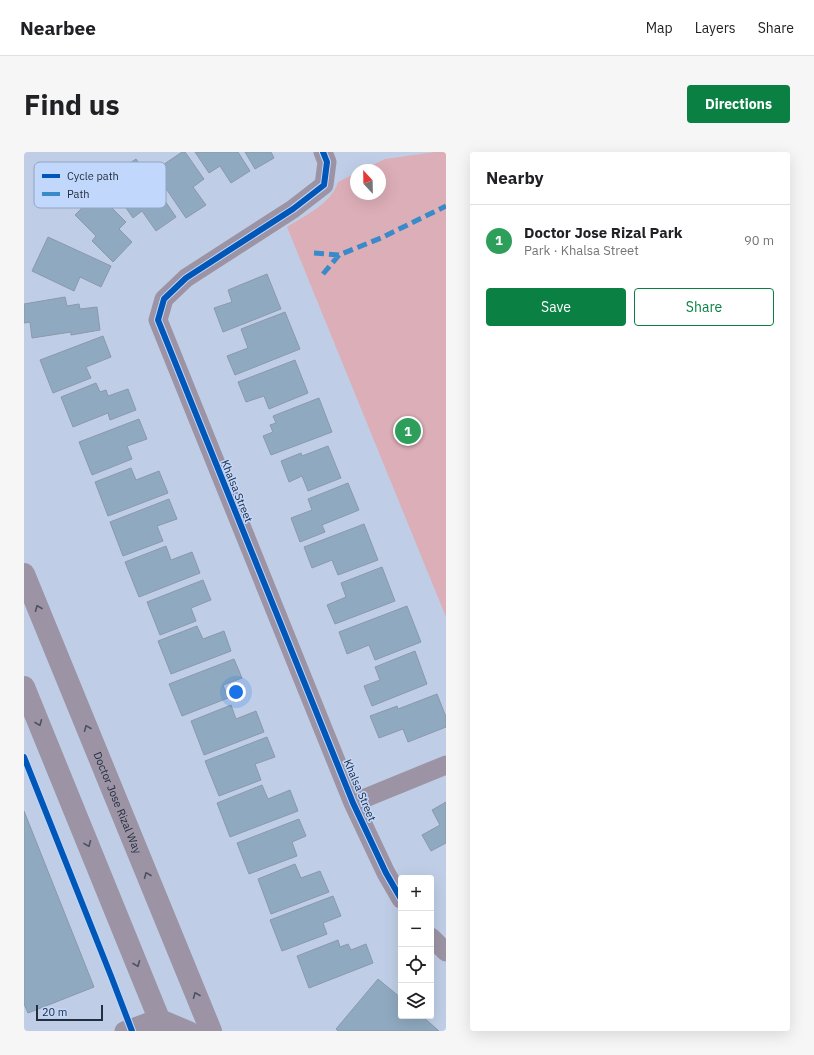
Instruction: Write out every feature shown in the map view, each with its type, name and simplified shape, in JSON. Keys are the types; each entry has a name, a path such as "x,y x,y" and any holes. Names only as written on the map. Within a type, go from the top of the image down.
{"street":[{"name":"Khalsa Street","path":"323,152 327,162 324,185 293,209 186,278 164,299 158,320 353,803 386,873 398,894"},
{"name":"Doctor Jose Rizal Way","path":"24,574 211,1031"},
{"path":"24,687 162,1025"},
{"path":"353,803 446,765"},
{"path":"434,940 446,952"},
{"path":"124,1031 162,1025 190,1031"}],"shaded area":[{"path":"435,152 446,152 446,617 287,227 324,203 335,190 338,182 350,176 350,200 386,200 386,164 375,164 385,159"}],"building":[{"path":"182,152 185,152 204,179 193,187 206,205 186,218 166,189 166,163"},
{"path":"195,152 238,152 250,171 231,183 220,166 209,173"},
{"path":"245,152 271,152 274,158 255,169"},
{"path":"166,202 176,217 156,231 142,211 133,218 126,208 166,208"},
{"path":"82,208 112,208 126,222 119,229 132,242 113,262 92,241 96,236 75,215"},
{"path":"48,237 111,266 101,287 80,277 74,291 32,271"},
{"path":"267,274 281,309 223,332 214,308 232,302 228,290"},
{"path":"65,297 67,306 79,304 80,309 97,307 100,330 71,335 71,332 32,338 30,322 24,323 24,304"},
{"path":"285,312 300,349 235,375 227,356 248,348 241,329"},
{"path":"103,336 111,357 86,367 91,378 53,393 40,360"},
{"path":"295,360 308,393 269,409 264,396 246,402 238,382"},
{"path":"96,383 100,392 106,390 108,396 128,389 136,410 110,420 108,413 73,427 61,397"},
{"path":"319,398 332,432 271,455 263,436 273,432 270,425 276,423 273,416"},
{"path":"139,419 147,439 127,446 132,459 92,475 79,442"},
{"path":"328,446 341,478 308,491 302,476 289,482 281,461 301,453 302,456"},
{"path":"131,468 136,480 159,471 168,493 108,516 95,482"},
{"path":"348,483 359,510 322,525 325,532 300,542 291,518 312,510 308,499"},
{"path":"169,499 177,519 157,526 163,541 123,556 110,522"},
{"path":"364,524 378,560 338,575 332,560 312,568 304,547"},
{"path":"166,546 171,560 192,552 200,573 139,597 125,562"},
{"path":"382,567 395,601 335,624 327,605 346,597 341,583"},
{"path":"203,580 211,600 191,608 196,621 160,635 147,602"},
{"path":"407,606 421,642 375,660 369,645 347,654 339,632"},
{"path":"197,626 203,639 224,631 231,651 171,674 158,641"},
{"path":"415,651 427,684 372,706 364,686 380,680 375,667"},
{"path":"234,659 242,678 223,685 228,698 182,716 169,684"},
{"path":"437,694 446,717 446,727 408,742 403,729 379,738 370,716 397,706 398,709"},
{"path":"231,705 236,719 256,711 264,732 204,755 191,721"},
{"path":"267,737 275,757 255,764 261,780 219,796 205,761"},
{"path":"262,785 268,799 290,790 298,811 230,837 217,803"},
{"path":"446,802 446,843 431,851 422,835 440,825 432,810"},
{"path":"24,811 94,987 28,1013 24,1004"},
{"path":"299,819 306,836 292,842 297,856 249,874 237,843"},
{"path":"295,864 301,878 320,871 329,892 271,914 258,879"},
{"path":"333,896 341,916 323,923 327,934 282,951 270,920"},
{"path":"338,940 340,947 348,944 351,950 366,944 373,963 309,988 297,956"},
{"path":"378,979 398,996 398,1019 425,1019 439,1031 338,1031 336,1029"}],"marked path":[{"path":"314,253 339,255 381,238 446,206"},
{"path":"323,274 339,255"}],"cycle path":[{"path":"323,152 327,162 324,185 293,209 186,278 164,299 158,320 353,803 386,873 398,894"},
{"path":"24,757 132,1031"}],"place":[{"name":"Doctor Jose Rizal Park","path":"408,431"}]}
